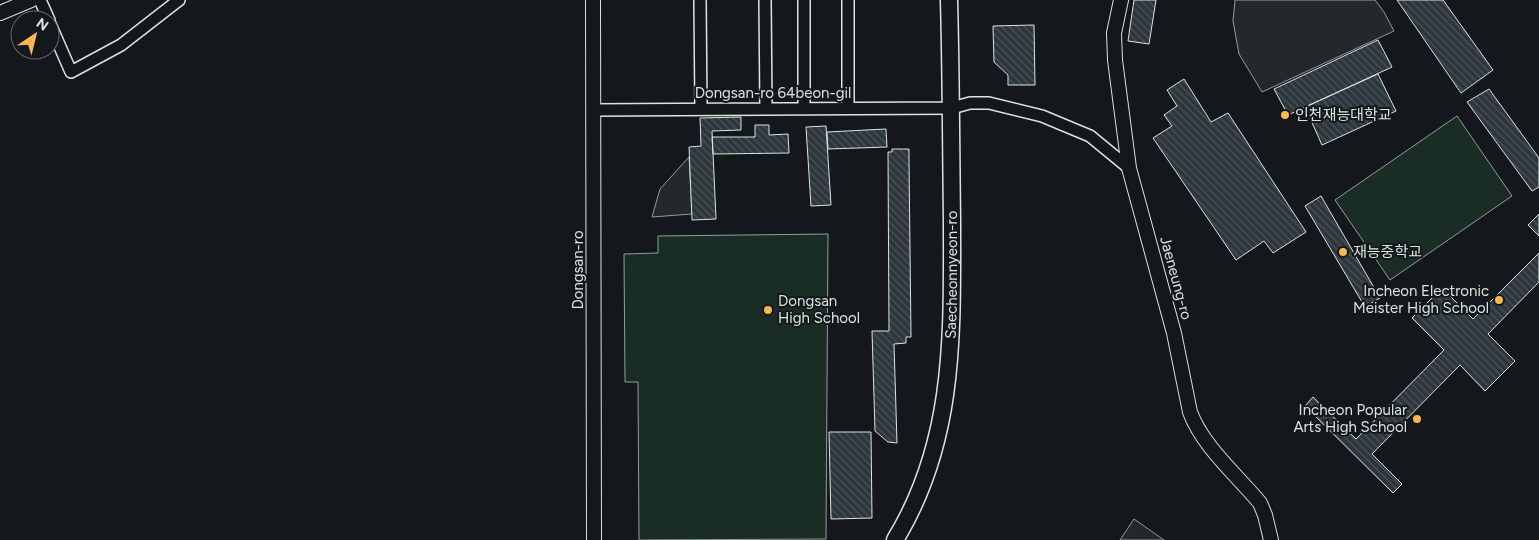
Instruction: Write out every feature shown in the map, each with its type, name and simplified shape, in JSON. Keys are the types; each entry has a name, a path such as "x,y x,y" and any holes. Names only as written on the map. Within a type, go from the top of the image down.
{"main road":[{"name":"Saecheonnyeon-ro","path":"895,540 923,486 934,456 951,359 952,108 949,0"}],"street":[{"path":"0,13 32,0"},
{"name":"Dongsan-ro","path":"593,0 594,540"},
{"path":"700,0 701,108"},
{"path":"765,0 766,108"},
{"path":"804,0 804,108"},
{"path":"848,0 848,108"},
{"name":"Jaeneung-ro","path":"1121,0 1114,33 1115,60 1129,168 1174,333 1187,402 1194,423 1206,441 1260,503 1265,515 1270,540"},
{"path":"60,48 70,72 121,45 171,2"},
{"name":"Dongsan-ro 64beon-gil","path":"594,110 952,108 970,102 989,102 1042,116 1090,136 1129,168"}],"green space":[{"path":"1457,116 1512,196 1390,280 1335,200"},
{"path":"828,234 826,539 639,540 638,382 625,382 624,254 658,253 658,236"}],"shaded area":[{"path":"1235,0 1375,0 1394,31 1262,92 1239,54 1233,21"},
{"path":"689,157 692,214 652,217 660,189"},
{"path":"1134,519 1164,540 1120,540"}],"building":[{"path":"1134,0 1156,0 1149,44 1128,41"},
{"path":"1397,0 1443,0 1493,70 1461,93"},
{"path":"1034,25 1035,85 1008,85 1008,75 994,62 993,26"},
{"path":"1378,40 1392,67 1288,115 1274,89"},
{"path":"1378,74 1396,111 1322,145 1305,107"},
{"path":"1184,79 1211,122 1228,113 1306,232 1273,253 1264,241 1236,260 1153,138 1172,126 1164,115 1177,106 1167,90"},
{"path":"1489,89 1539,158 1539,187 1532,191 1467,102"},
{"path":"741,117 741,130 712,131 716,219 692,220 689,147 701,146 700,118"},
{"path":"755,125 769,125 769,135 788,134 789,153 713,154 712,137 755,137"},
{"path":"826,126 831,205 811,206 806,127"},
{"path":"886,129 887,147 828,149 827,132"},
{"path":"892,149 909,149 911,337 906,337 906,343 894,344 897,443 888,442 875,431 872,331 889,331 888,152 892,152"},
{"name":"재능중학교","path":"1321,196 1380,298 1365,307 1305,206"},
{"path":"1539,214 1539,236 1528,225"},
{"path":"1539,253 1539,282 1488,334 1515,361 1485,391 1460,365 1372,454 1402,484 1393,493 1305,406 1313,397 1356,439 1444,350 1412,318 1442,288 1473,319"},
{"path":"829,432 871,432 872,518 831,519"}],"place":[{"name":"인천재능대학교","path":"1285,115"},
{"name":"재능중학교","path":"1343,252"},
{"name":"Incheon Electronic Meister High School","path":"1499,300"},
{"name":"Dongsan High School","path":"768,310"},
{"name":"Incheon Popular Arts High School","path":"1417,419"}]}
